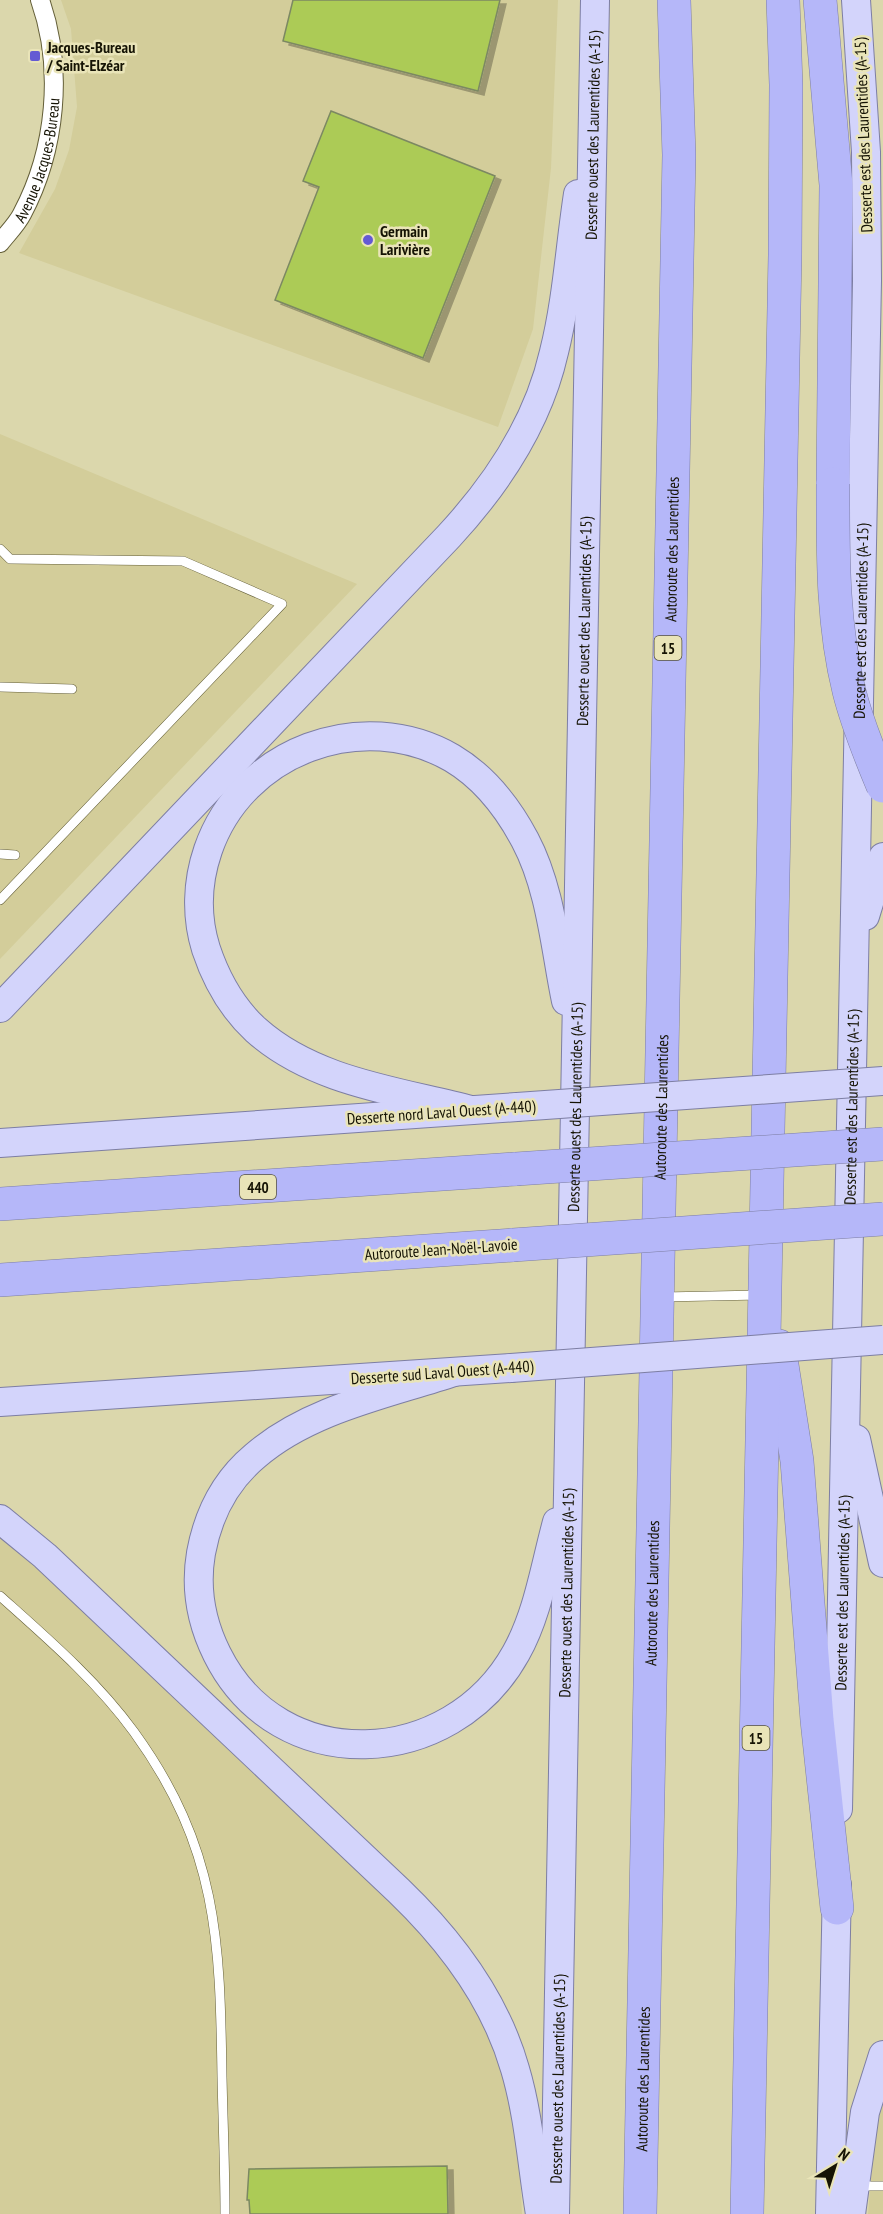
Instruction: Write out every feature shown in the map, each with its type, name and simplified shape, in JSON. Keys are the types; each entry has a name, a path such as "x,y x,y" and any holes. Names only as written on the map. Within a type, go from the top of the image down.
{"highway":[{"name":"Autoroute des Laurentides","path":"640,2214 679,154 674,0"},
{"path":"783,0 785,205 766,1262 768,1295 797,1461 817,1720 837,1908"},
{"path":"820,0 836,185 833,563 839,637 849,691 883,786"},
{"name":"440","path":"0,1204 883,1144"},
{"name":"Autoroute Jean-Noël-Lavoie","path":"0,1280 883,1219"},
{"name":"15","path":"747,2214 768,1295"}],"main road":[{"name":"Desserte ouest des Laurentides (A-15)","path":"555,2214 596,0"},
{"name":"Desserte est des Laurentides (A-15)","path":"831,2214 848,1402 867,281 871,193 856,0"},
{"path":"0,1008 449,536 499,476 532,417 554,353 595,73"},
{"path":"867,281 883,339"},
{"path":"471,1110 344,1078 301,1061 256,1030 224,991 209,958 201,926 200,892 205,859 216,831 232,804 252,781 279,760 326,741 363,735 381,736 401,739 439,751 464,766 487,786 518,828 540,876 576,1053"},
{"path":"855,949 883,858"},
{"name":"Desserte nord Laval Ouest (A-440)","path":"0,1143 883,1081"},
{"name":"Desserte sud Laval Ouest (A-440)","path":"0,1402 511,1368 883,1340"},
{"path":"454,1372 344,1408 286,1434 254,1456 240,1470 216,1504 200,1560 198,1578 202,1613 221,1662 236,1683 255,1703 288,1726 307,1735 347,1744 376,1744 404,1740 438,1728 463,1713 496,1682 524,1640 569,1477"},
{"path":"848,1402 883,1563"},
{"path":"0,1519 45,1556 391,1883 420,1911 454,1950 490,2008 516,2070 540,2214"},
{"path":"851,2214 866,2112 883,2055"}],"street":[{"name":"Avenue Jacques-Bureau","path":"0,243 22,215 42,166 54,105 52,42 40,0"}],"lane":[{"path":"0,549 10,558 183,561 282,604 0,900"},
{"path":"0,687 72,688"},
{"path":"0,854 15,855"},
{"path":"657,1297 768,1295"},
{"path":"0,1596 91,1681 123,1718 165,1782 192,1838 206,1880 218,1943 225,2214"},
{"path":"855,2186 883,2186"}],"shaded area":[{"path":"61,0 558,0 551,168 533,329 498,427 19,253 55,189 69,150 77,107 71,29"},
{"path":"0,434 357,584 0,959"},
{"path":"0,1528 440,1945 497,2043 519,2151 522,2214 0,2214"},
{"path":"883,2085 883,2214 868,2214 874,2142"}],"building":[{"path":"293,0 500,0 478,91 283,41"},
{"path":"331,111 495,176 423,358 275,300 319,187 303,181"},
{"path":"447,2166 448,2214 250,2214 249,2200 247,2200 249,2169"}],"place":[{"name":"Jacques-Bureau / Saint-Elzéar","path":"35,56"},
{"name":"Germain Larivière","path":"368,240"}]}
